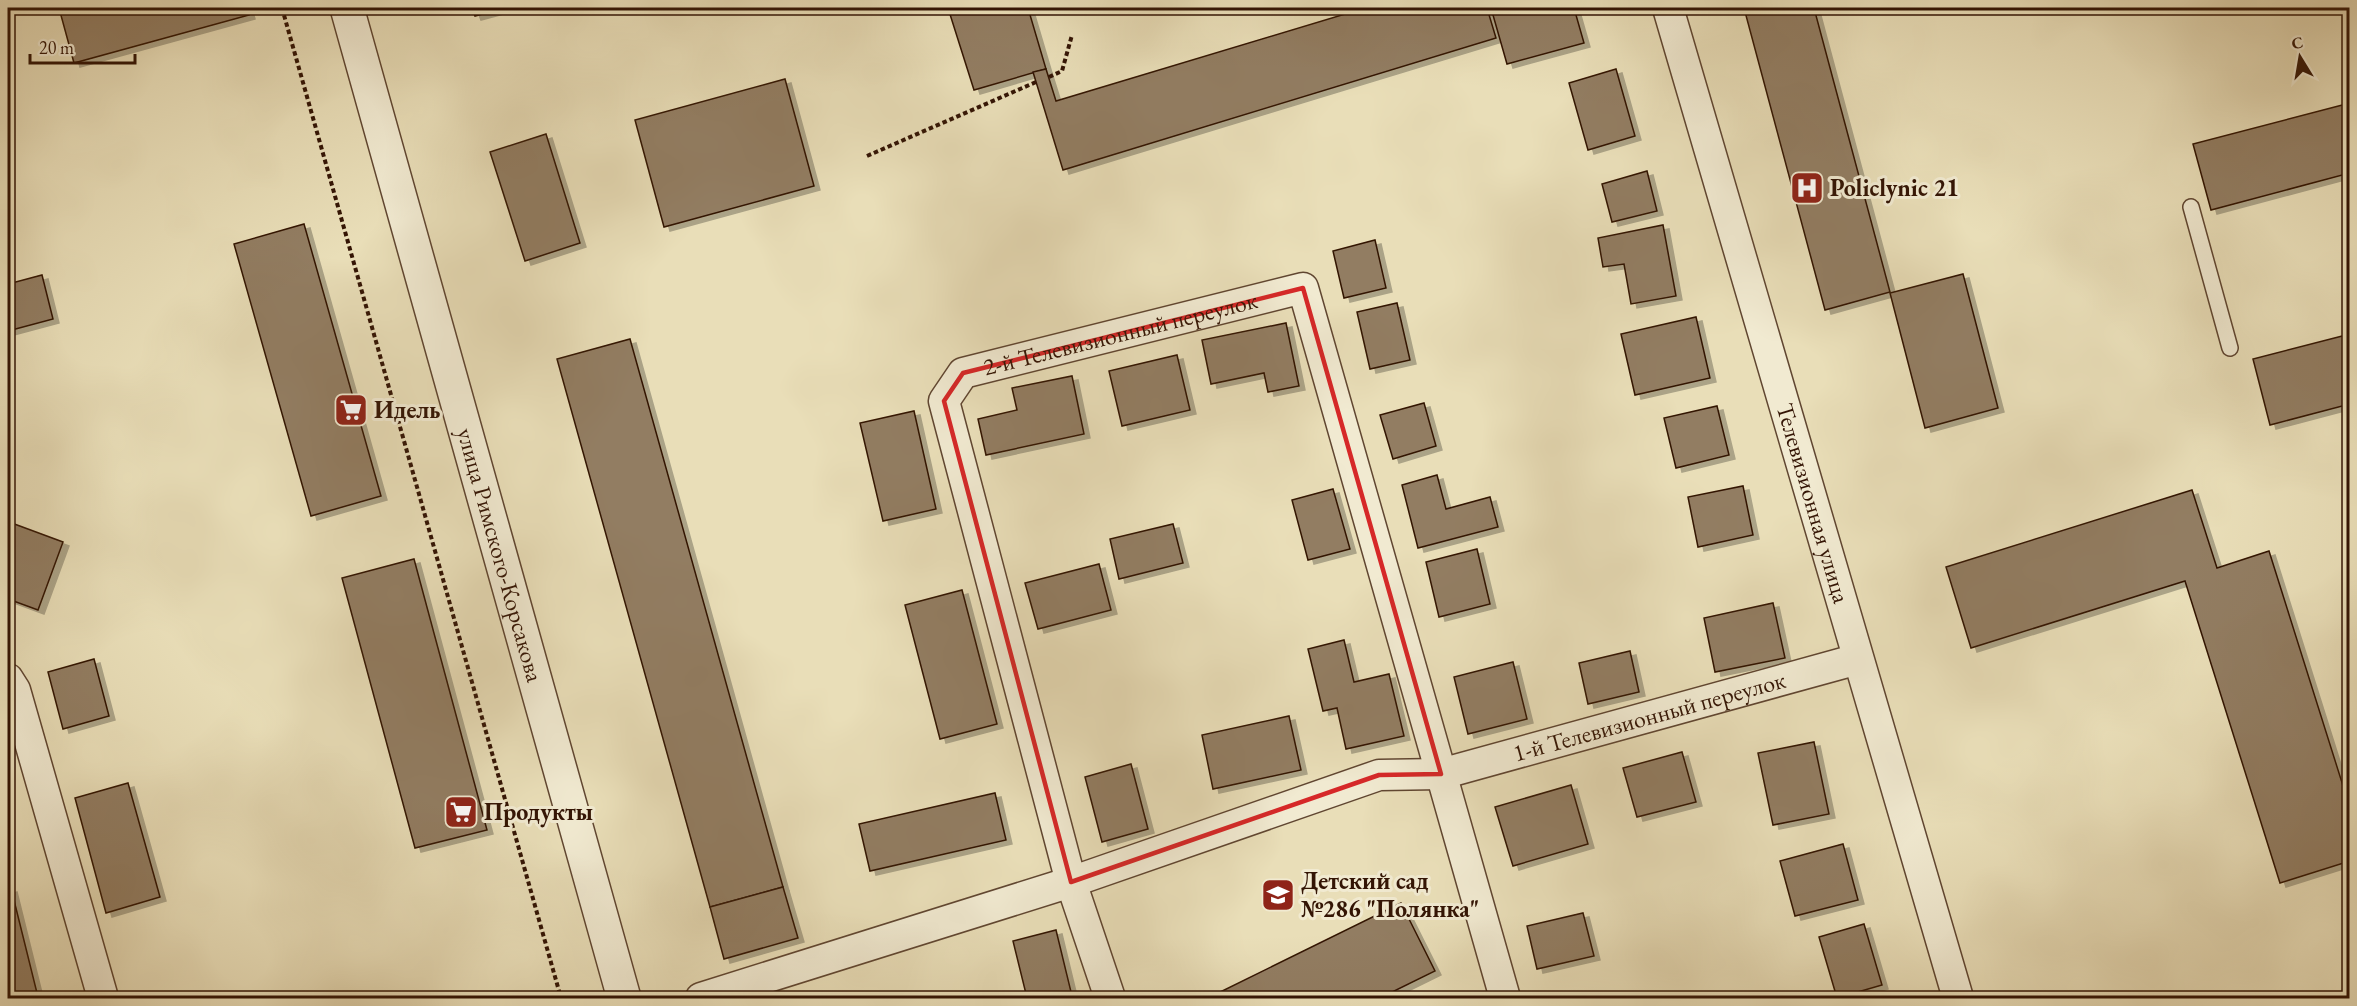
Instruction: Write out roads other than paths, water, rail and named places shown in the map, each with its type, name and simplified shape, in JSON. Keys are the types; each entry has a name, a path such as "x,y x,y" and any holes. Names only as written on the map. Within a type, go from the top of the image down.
{"street":[{"name":"улица Римского-Корсакова","path":"347,8 624,999"},
{"name":"Телевизионная улица","path":"1668,8 1958,999"},
{"name":"2-й Телевизионный переулок","path":"1071,882 944,401 963,373 1303,288 1441,774"},
{"name":"1-й Телевизионный переулок","path":"700,999 1071,882 1379,775 1441,774 1858,659"},
{"path":"8,679 15,690 103,999"},
{"path":"1441,774 1505,999"},
{"path":"1071,882 1110,999"}],"lane":[{"path":"2191,207 2230,348"}],"place":[{"name":"Policlynic 21","path":"1807,188"},
{"name":"Идель","path":"351,410"},
{"name":"Продукты","path":"461,812"},
{"name":"Детский сад №286 \"Полянка\"","path":"1278,895"}]}
